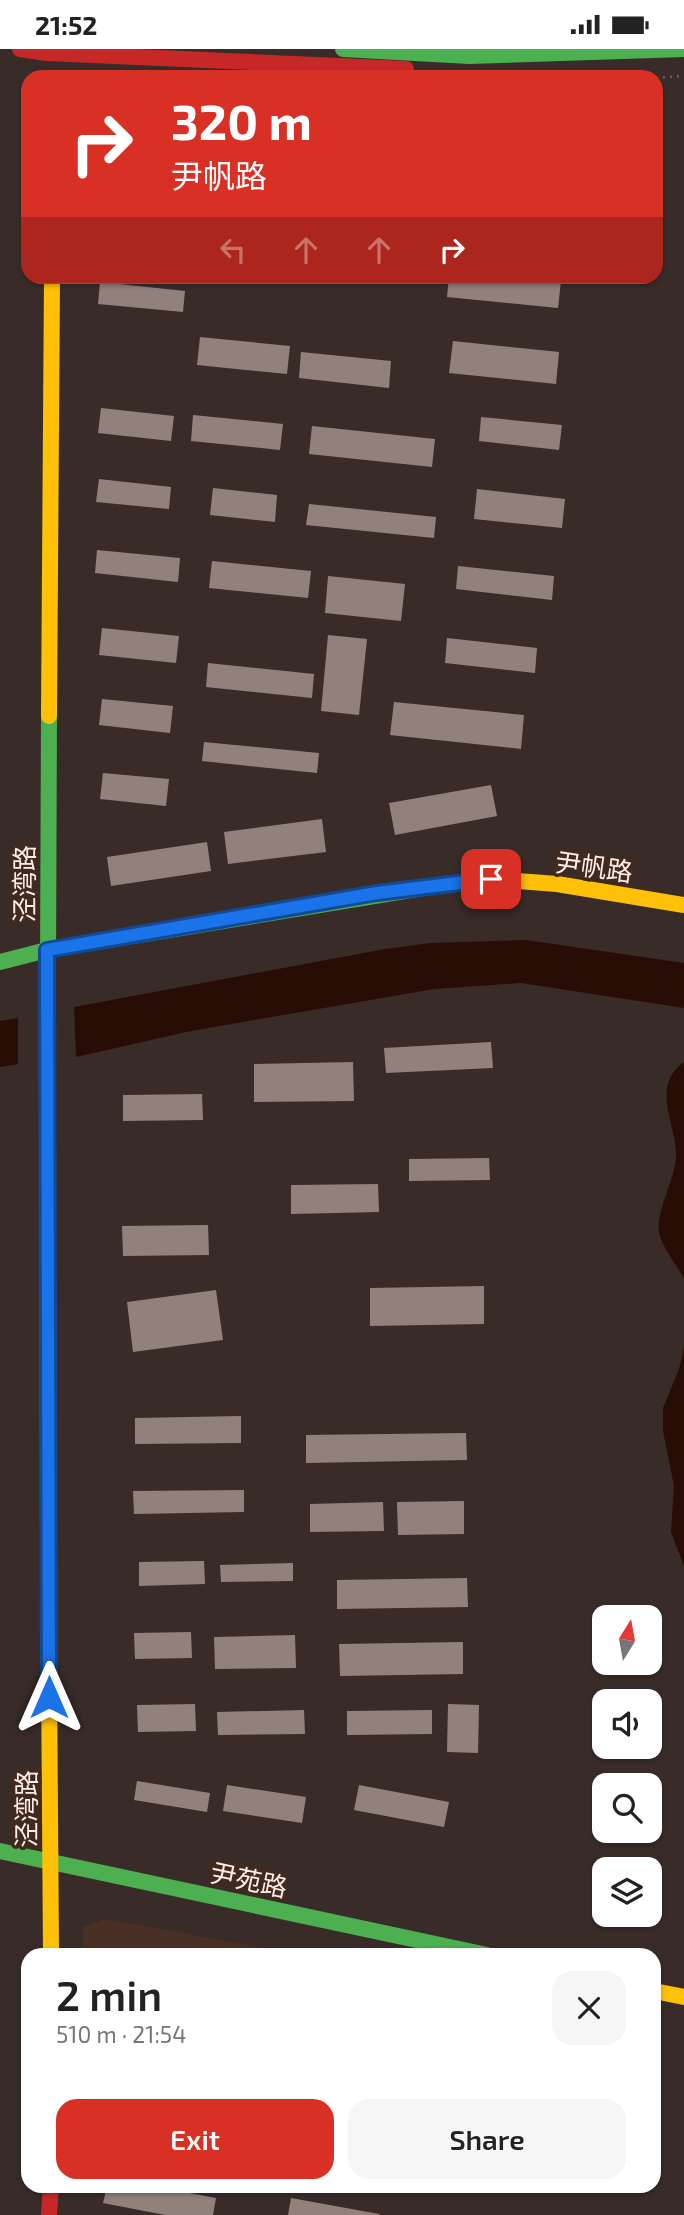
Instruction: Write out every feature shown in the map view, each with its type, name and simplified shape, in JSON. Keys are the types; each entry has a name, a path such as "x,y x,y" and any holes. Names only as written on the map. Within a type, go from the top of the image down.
{"main road":[{"path":"20,49 47,59 436,70"},
{"path":"343,49 469,56 684,50"},
{"path":"481,70 684,50"},
{"name":"泾湾路","path":"51,1948 47,950 52,284"},
{"name":"尹帆路","path":"0,962 47,950 377,893 491,879 556,884 684,905"},
{"name":"尹苑路","path":"0,1851 454,1948"},
{"path":"661,1992 684,1997"},
{"path":"50,2215 51,2193"}],"path":[{"path":"663,78 684,76"}],"shaded area":[{"path":"526,940 684,963 684,1008 521,983 434,989 191,1031 76,1057 74,1007 385,949 431,943"},
{"path":"18,1018 18,1064 0,1067 0,1021"},
{"path":"684,1062 684,1279 664,1247 659,1218 676,1157 666,1094 674,1072"},
{"path":"684,1347 684,1566 671,1532 674,1486 663,1431 663,1408 679,1369"},
{"path":"107,1919 263,1948 83,1948 83,1926"}],"building":[{"path":"100,284 185,291 183,312 98,304"},
{"path":"448,284 561,284 558,308 447,297"},
{"path":"200,337 290,346 287,374 197,365"},
{"path":"453,341 559,352 556,384 449,373"},
{"path":"301,352 391,361 389,388 299,378"},
{"path":"101,408 174,416 171,441 98,433"},
{"path":"193,415 283,424 280,450 191,441"},
{"path":"481,417 562,425 559,450 479,441"},
{"path":"312,426 435,439 432,467 309,454"},
{"path":"99,479 171,487 169,509 96,502"},
{"path":"213,488 277,495 275,522 210,515"},
{"path":"477,489 565,499 562,528 474,519"},
{"path":"309,504 436,517 434,538 306,525"},
{"path":"97,550 180,558 178,582 95,573"},
{"path":"212,561 311,571 308,598 209,588"},
{"path":"458,566 554,576 552,600 456,589"},
{"path":"328,576 405,584 401,621 325,613"},
{"path":"102,628 179,636 176,663 99,655"},
{"path":"328,635 367,639 359,715 321,711"},
{"path":"447,638 537,648 535,673 445,663"},
{"path":"208,663 314,674 312,698 206,687"},
{"path":"102,699 173,706 170,733 99,725"},
{"path":"394,702 524,715 521,749 390,735"},
{"path":"204,742 319,753 317,773 202,761"},
{"path":"103,773 169,779 166,806 100,799"},
{"path":"491,785 497,816 395,835 389,803"},
{"path":"322,819 326,852 228,864 224,832"},
{"path":"207,842 211,871 111,886 107,857"},
{"path":"491,1042 493,1068 386,1073 384,1048"},
{"path":"353,1062 354,1101 254,1102 254,1064"},
{"path":"202,1094 203,1120 123,1121 123,1095"},
{"path":"489,1158 490,1180 409,1181 409,1159"},
{"path":"378,1184 379,1212 291,1214 291,1185"},
{"path":"208,1225 209,1255 123,1256 122,1226"},
{"path":"484,1286 484,1324 370,1326 370,1288"},
{"path":"216,1290 223,1340 133,1352 127,1302"},
{"path":"241,1416 241,1443 135,1444 135,1418"},
{"path":"466,1433 467,1460 306,1463 306,1435"},
{"path":"244,1490 244,1512 134,1514 133,1491"},
{"path":"464,1501 464,1534 398,1535 397,1502"},
{"path":"383,1502 384,1531 310,1532 310,1504"},
{"path":"204,1561 205,1584 139,1586 139,1562"},
{"path":"293,1563 293,1581 221,1582 220,1565"},
{"path":"467,1578 468,1607 337,1609 337,1580"},
{"path":"191,1632 192,1658 135,1659 134,1633"},
{"path":"295,1635 296,1668 215,1669 214,1637"},
{"path":"463,1642 463,1674 340,1676 339,1644"},
{"path":"195,1704 196,1731 138,1732 137,1705"},
{"path":"448,1704 479,1705 478,1753 447,1752"},
{"path":"304,1710 305,1734 218,1735 217,1712"},
{"path":"432,1710 432,1734 347,1735 347,1711"},
{"path":"137,1781 210,1793 207,1812 134,1800"},
{"path":"227,1785 306,1797 302,1823 223,1811"},
{"path":"359,1785 449,1802 444,1827 354,1810"},
{"path":"105,2193 189,2193 216,2198 213,2215 165,2215 103,2203"},
{"path":"291,2198 379,2214 379,2215 288,2215"}],"traffic: fast":[{"path":"343,49 469,56 684,49"},
{"path":"47,1215 49,716"},
{"path":"0,962 47,950 435,886"},
{"path":"0,1851 454,1948"}],"traffic: slow":[{"path":"49,716 52,284"},
{"path":"435,886 491,879 557,884 684,905"},
{"path":"48,1531 51,1948"},
{"path":"661,1992 684,1997"}],"traffic: jam":[{"path":"20,49 47,53 406,69"},
{"path":"47,1215 48,1531"},
{"path":"49,2215 51,2193"}],"route":[{"path":"49,1697 47,950 377,893 491,879"}]}
